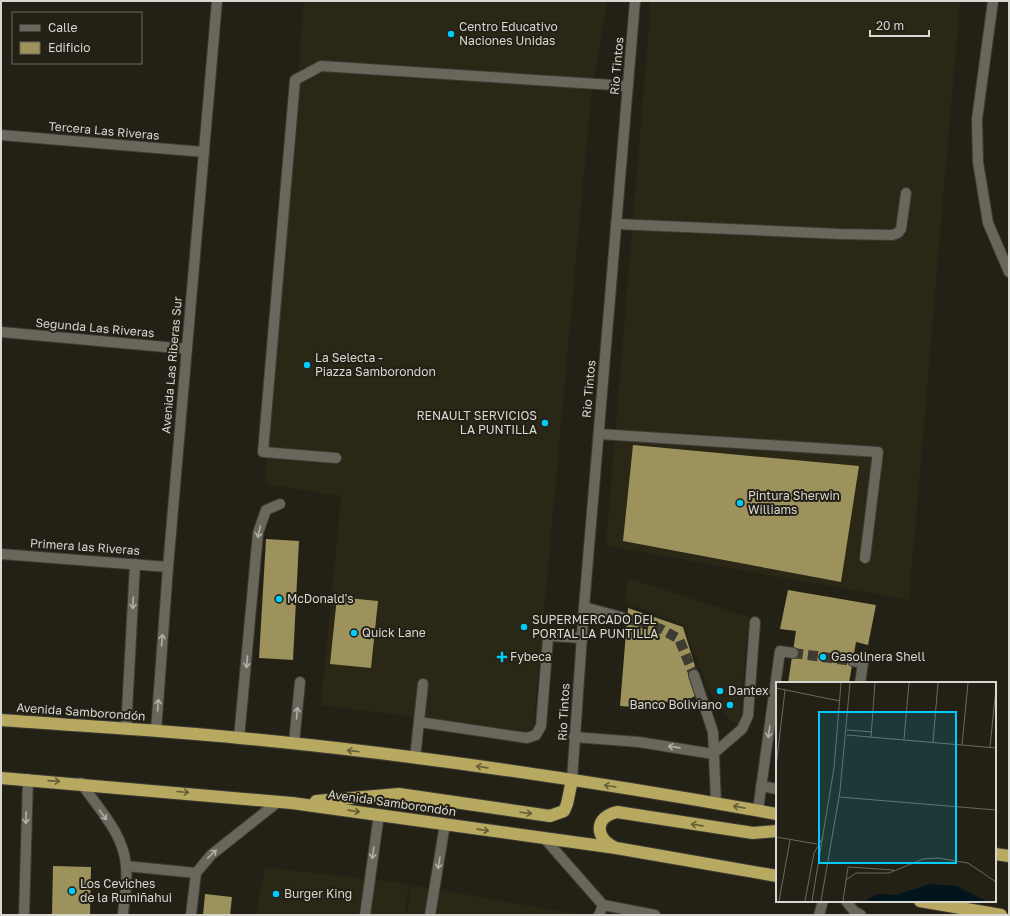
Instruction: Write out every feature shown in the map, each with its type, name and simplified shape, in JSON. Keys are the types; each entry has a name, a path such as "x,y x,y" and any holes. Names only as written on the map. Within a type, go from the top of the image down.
{"highway":[{"name":"Avenida Samborondón","path":"1,720 294,743 572,780 776,814"},
{"name":"Avenida Samborondón","path":"1,778 81,783 279,801 616,848 776,876"},
{"path":"292,803 399,794 550,816 564,811 572,780"},
{"path":"616,848 607,844 602,837 600,829 602,820 609,814 617,812 753,833 776,831"},
{"path":"996,854 1009,856"},
{"path":"926,902 1001,915"}],"street":[{"name":"Avenida Las Riberas Sur","path":"156,731 168,567 217,1"},
{"name":"Rio Tintos","path":"572,780 584,607 635,1"},
{"path":"993,1 976,119 978,162 988,223 1009,272"},
{"path":"336,458 263,452 295,80 321,66 628,86"},
{"name":"Tercera Las Riveras","path":"1,135 204,152"},
{"path":"616,224 892,235 898,234 901,229 906,193"},
{"name":"Segunda Las Riveras","path":"1,332 187,349"},
{"path":"598,434 878,452 865,558"},
{"path":"239,738 258,533 266,510 280,504"},
{"name":"Primera las Riveras","path":"1,554 168,567"},
{"path":"126,729 135,564"},
{"path":"584,607 624,618"},
{"path":"574,737 639,742 713,754 742,729 748,716 755,622"},
{"path":"419,722 527,738 536,735 541,726 548,638 551,636 582,638"},
{"path":"758,810 780,651 793,653"},
{"path":"853,661 863,663 860,682"},
{"path":"694,675 713,732 716,803"},
{"path":"294,743 300,682"},
{"path":"415,758 423,684"},
{"path":"24,915 28,779"},
{"path":"81,783 114,830 122,847 126,866 123,915"},
{"path":"761,786 776,789"},
{"path":"191,915 196,873 211,855 279,801"},
{"path":"365,915 379,814"},
{"path":"430,915 445,824"},
{"path":"544,839 603,905 656,915"},
{"path":"126,866 196,873"},
{"path":"819,915 823,902"},
{"path":"847,902 854,911 861,915"},
{"path":"599,915 603,905"}],"shaded area":[{"path":"304,1 607,1 591,97 533,733 321,705 341,496 265,484"},
{"path":"651,1 960,1 909,600 606,546"},
{"path":"628,578 749,617 739,725 728,719 708,688 689,641 685,625 625,603"},
{"path":"265,867 409,884 404,915 256,915"},
{"path":"411,885 582,915 407,915"}],"building":[{"name":"Pintura Sherwin Williams","path":"633,445 859,466 841,582 623,541"},
{"name":"McDonald's","path":"266,539 299,541 293,660 259,658"},
{"path":"788,590 876,605 868,645 856,642 849,682 788,682 796,631 780,629"},
{"name":"Quick Lane","path":"337,597 378,601 371,668 330,664"},
{"path":"628,608 683,627 695,666 689,671 695,696 686,701 662,702 661,709 620,706"},
{"name":"Los Ceviches de la Rumiñahui","path":"53,866 91,867 90,915 52,915"},
{"path":"205,894 232,897 230,915 203,915"}],"tunnel":[{"path":"625,618 661,629 679,639 694,675"},
{"path":"793,653 853,661"}],"place":[{"name":"Centro Educativo Naciones Unidas","path":"451,34"},
{"name":"La Selecta - Piazza Samborondon","path":"307,365"},
{"name":"RENAULT SERVICIOS LA PUNTILLA","path":"545,423"},
{"name":"Pintura Sherwin Williams","path":"740,503"},
{"name":"McDonald's","path":"279,599"},
{"name":"SUPERMERCADO DEL PORTAL LA PUNTILLA","path":"524,627"},
{"name":"Quick Lane","path":"354,633"},
{"name":"Fybeca","path":"502,657"},
{"name":"Gasolinera Shell","path":"823,657"},
{"name":"Dantex","path":"720,691"},
{"name":"Banco Boliviano","path":"730,705"},
{"name":"Los Ceviches de la Rumiñahui","path":"72,891"},
{"name":"Burger King","path":"276,894"}]}
